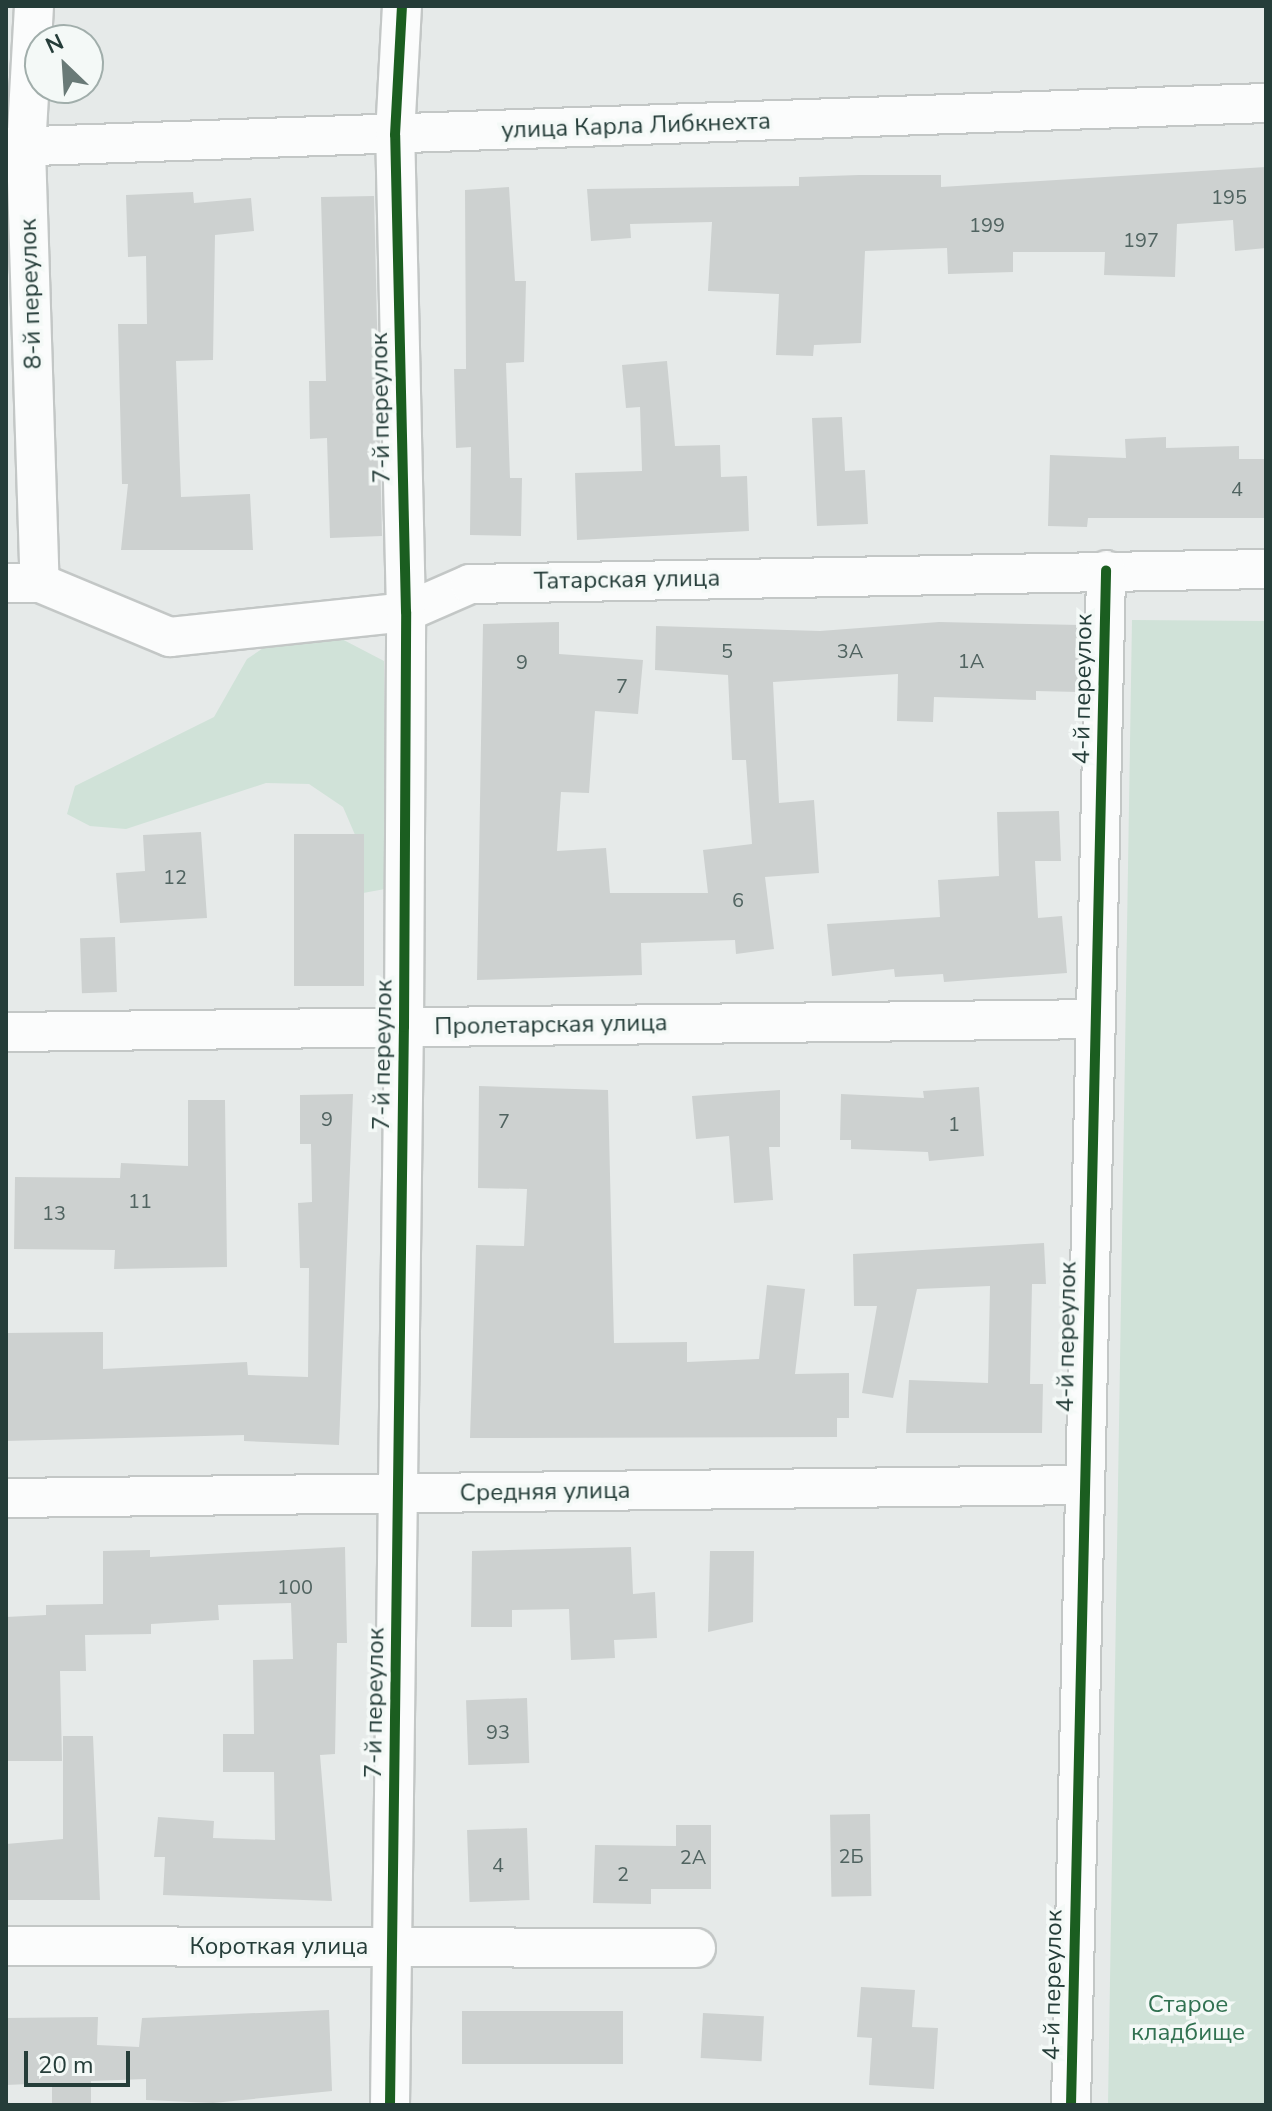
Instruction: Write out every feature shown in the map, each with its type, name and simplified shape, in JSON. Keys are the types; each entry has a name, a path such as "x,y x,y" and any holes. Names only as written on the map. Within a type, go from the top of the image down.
{"street":[{"name":"8-й переулок","path":"23,583 16,148 34,6"},
{"name":"7-й переулок","path":"390,2105 404,1027 406,612 395,135 402,6"},
{"name":"улица Карла Либкнехта","path":"16,148 1266,103"},
{"name":"Татарская улица","path":"23,583 170,637 406,612 470,584 1266,569"},
{"name":"4-й переулок","path":"1071,2105 1106,570"},
{"name":"Пролетарская улица","path":"6,1032 1095,1019"},
{"name":"Средняя улица","path":"6,1498 1084,1485"},
{"name":"Короткая улица","path":"6,1946 696,1948"}],"green space":[{"name":"Старое кладбище","path":"1132,620 1266,621 1266,2105 1108,2105"},
{"path":"281,636 336,636 384,661 385,889 363,893 359,844 343,807 309,784 266,783 126,829 90,826 67,814 75,786 214,717 247,659"}],"building":[{"path":"1266,167 1266,248 1235,251 1233,220 1177,224 1175,277 1104,275 1105,252 1013,252 1013,272 948,274 947,248 865,251 861,343 814,345 813,356 776,355 779,294 708,291 712,222 630,224 631,238 591,241 587,189 799,186 799,177 859,175 941,175 941,187"},
{"path":"509,187 515,281 526,281 524,362 506,363 510,478 522,478 521,536 470,535 471,447 456,448 454,369 466,369 465,190"},
{"path":"193,192 194,203 251,198 254,231 215,235 213,360 176,361 181,497 250,494 253,550 121,550 128,484 122,484 118,324 147,324 146,256 128,257 126,195"},
{"path":"374,196 382,536 330,538 327,438 310,439 309,381 326,381 321,197"},
{"path":"667,361 675,446 720,445 721,477 747,476 749,531 577,540 575,473 642,471 640,407 626,408 622,365"},
{"path":"842,417 845,471 865,470 868,524 817,526 812,418"},
{"path":"1166,437 1166,448 1239,446 1239,459 1266,459 1266,518 1088,518 1087,527 1048,526 1050,455 1126,458 1125,439"},
{"path":"559,622 559,654 643,660 638,714 595,711 589,793 561,792 557,851 606,848 610,893 708,893 703,850 752,844 746,760 732,760 728,675 655,670 656,626 820,631 939,622 1081,625 1079,692 1036,691 1036,700 934,697 933,722 897,721 898,674 773,682 779,803 814,800 819,873 765,877 774,949 736,954 735,940 641,943 642,975 477,980 483,624"},
{"path":"1059,811 1061,861 1035,861 1038,918 1062,916 1067,973 944,982 943,974 895,977 894,969 832,976 827,924 940,917 938,880 999,876 997,812"},
{"path":"201,832 207,918 120,923 116,873 145,871 143,835"},
{"path":"294,834 364,834 364,986 294,986"},
{"path":"115,937 117,992 82,993 80,938"},
{"path":"479,1086 608,1090 614,1343 687,1342 687,1362 759,1359 767,1285 805,1289 795,1374 849,1373 849,1418 837,1418 837,1437 470,1438 476,1245 524,1246 527,1189 478,1188"},
{"path":"979,1087 984,1156 929,1161 928,1152 851,1149 851,1140 840,1140 841,1094 924,1098 923,1091"},
{"path":"780,1090 780,1147 769,1147 773,1200 734,1203 729,1136 696,1139 692,1096"},
{"path":"353,1094 339,1445 244,1441 244,1435 6,1441 6,1333 103,1332 103,1369 247,1362 248,1375 308,1377 309,1268 300,1268 298,1203 312,1202 311,1144 300,1144 300,1095"},
{"path":"188,1100 225,1100 227,1267 114,1269 115,1250 14,1249 15,1177 120,1178 121,1163 188,1166"},
{"path":"1044,1243 1046,1284 1032,1284 1030,1384 1043,1384 1042,1433 906,1433 909,1380 988,1383 990,1286 917,1289 893,1398 862,1393 877,1306 854,1306 853,1254"},
{"path":"345,1547 347,1643 337,1643 335,1754 320,1755 332,1901 163,1895 165,1857 154,1857 158,1817 214,1821 213,1838 275,1840 274,1772 223,1772 223,1734 254,1734 253,1660 293,1659 291,1603 218,1605 219,1620 151,1624 151,1634 85,1635 86,1671 60,1671 62,1761 6,1761 6,1617 46,1615 46,1605 103,1604 103,1551 150,1550 150,1557"},
{"path":"631,1547 633,1594 655,1592 657,1638 614,1640 615,1658 571,1660 569,1609 512,1610 512,1627 471,1627 472,1551"},
{"path":"710,1551 754,1551 753,1622 708,1632"},
{"path":"527,1698 529,1763 468,1765 466,1700"},
{"path":"63,1736 93,1736 100,1900 6,1900 6,1844 63,1839"},
{"path":"870,1814 871,1896 831,1897 830,1815"},
{"path":"676,1825 711,1825 711,1889 651,1889 651,1904 593,1903 595,1845 676,1846"},
{"path":"527,1828 530,1900 470,1902 467,1830"},
{"path":"861,1987 915,1990 912,2027 938,2028 934,2089 869,2085 872,2038 857,2037"},
{"path":"329,2010 332,2091 213,2103 146,2100 146,2079 91,2081 91,2105 52,2105 52,2083 6,2085 6,2018 98,2017 97,2045 139,2047 142,2018"},
{"path":"462,2011 623,2011 623,2064 462,2064"},
{"path":"703,2013 764,2016 762,2061 701,2058"}],"cycle path":[{"path":"390,2105 404,1027 406,612 395,135 402,6"},
{"path":"1071,2105 1106,570"}]}
